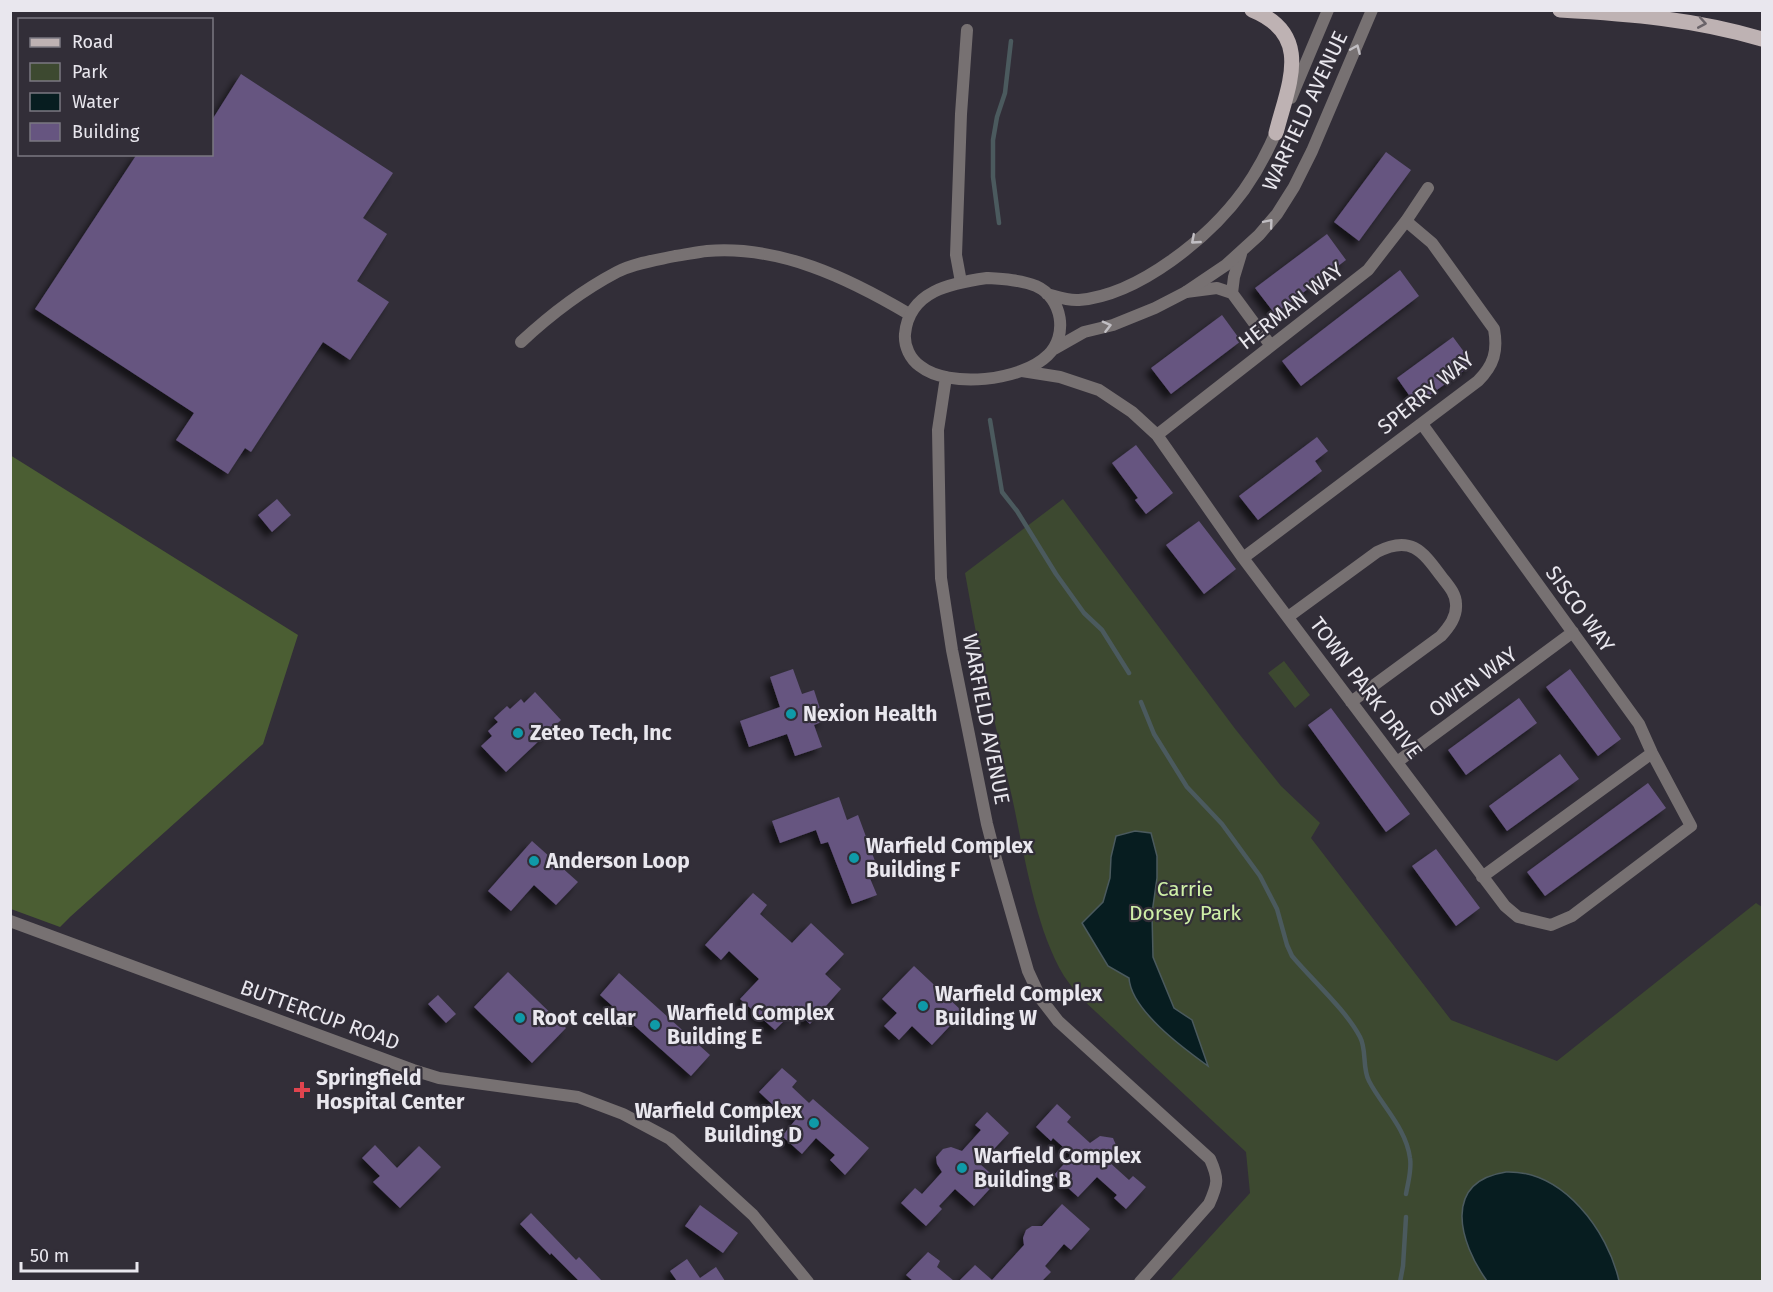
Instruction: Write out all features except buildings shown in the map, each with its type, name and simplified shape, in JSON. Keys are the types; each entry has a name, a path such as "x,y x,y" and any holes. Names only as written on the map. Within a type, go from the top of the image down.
{"main road":[{"path":"1252,10 1283,32 1293,56 1276,133"},
{"path":"1560,10 1674,19 1723,27 1762,39"}],"street":[{"name":"WARFIELD AVENUE","path":"1047,294 1077,300 1099,297 1138,281 1196,240 1230,207 1259,166 1276,133 1328,10"},
{"name":"WARFIELD AVENUE","path":"1054,349 1084,332 1113,326 1155,308 1186,292 1241,254 1277,214 1294,187 1312,151 1372,10"},
{"path":"961,282 956,255 961,114 968,30"},
{"name":"HERMAN WAY","path":"1157,435 1368,270 1428,188"},
{"name":"SPERRY WAY","path":"1243,558 1422,424 1488,371 1494,360 1496,341 1494,329 1432,243 1406,221"},
{"path":"521,342 555,311 620,270 663,258 707,251 744,252 790,258 862,287 909,314"},
{"path":"1232,293 1241,254"},
{"path":"987,278 1015,280 1037,286 1047,294 1057,308 1060,319 1060,336 1054,349 1043,360 1022,371 997,377 969,379 946,377 932,374 919,366 911,357 905,340 909,314 917,303 931,293 961,282 987,278"},
{"path":"1186,292 1217,288 1232,293 1271,346"},
{"name":"TOWN PARK DRIVE","path":"1022,371 1060,377 1099,390 1132,412 1157,435 1243,558 1482,878 1504,906 1518,917 1551,925 1572,916 1691,826"},
{"name":"WARFIELD AVENUE","path":"946,377 938,430 941,578 952,650 987,824 1028,971 1041,999 1058,1021 1210,1159 1218,1177 1209,1204 1140,1281"},
{"name":"SISCO WAY","path":"1422,424 1640,724 1691,826"},
{"path":"1288,617 1377,552 1398,544 1416,547 1452,590 1456,612 1451,624 1441,636 1351,702"},
{"name":"OWEN WAY","path":"1397,762 1573,632"},
{"path":"1482,878 1653,753"},
{"name":"BUTTERCUP ROAD","path":"10,921 413,1070 439,1078 578,1097 622,1114 670,1139 701,1165 753,1215 808,1281"}],"green space":[{"path":"10,455 298,635 263,744 60,927 11,909"},
{"name":"Carrie Dorsey Park","path":"1063,499 1236,730 1281,786 1320,823 1311,838 1451,1020 1557,1061 1756,903 1762,907 1762,1281 1170,1281 1250,1193 1246,1152 1081,998 1064,976 1054,957 1045,936 1026,866 965,573"},
{"path":"1284,661 1310,695 1295,708 1268,673"}],"water":[{"path":"1135,831 1151,833 1157,856 1157,878 1152,913 1153,957 1174,1008 1192,1020 1208,1066 1173,1039 1148,1015 1132,990 1129,978 1108,966 1082,923 1103,902 1110,878 1111,857 1116,836"},
{"path":"1506,1172 1527,1174 1546,1181 1564,1192 1580,1207 1605,1243 1619,1281 1487,1281 1469,1249 1464,1232 1462,1216 1464,1201 1472,1188 1486,1178"}],"waterway":[{"path":"999,223 993,177 993,140 997,117 1005,93 1011,41"},
{"path":"990,420 1002,492 1017,511 1056,574 1084,613 1102,630 1129,673"},
{"path":"1141,702 1154,734 1187,787 1222,824 1260,876 1277,909 1292,956 1338,1006 1360,1037 1369,1081 1399,1127 1408,1147 1410,1176 1406,1194"},
{"path":"1400,1282 1406,1217"}],"place":[{"name":"Nexion Health","path":"791,714"},
{"name":"Zeteo Tech, Inc","path":"518,733"},
{"name":"Warfield Complex Building F","path":"854,858"},
{"name":"Anderson Loop","path":"534,861"},
{"name":"Warfield Complex Building W","path":"923,1006"},
{"name":"Root cellar","path":"520,1018"},
{"name":"Warfield Complex Building E","path":"655,1025"},
{"name":"Springfield Hospital Center","path":"302,1090"},
{"name":"Warfield Complex Building D","path":"814,1123"},
{"name":"Warfield Complex Building B","path":"962,1168"}]}
